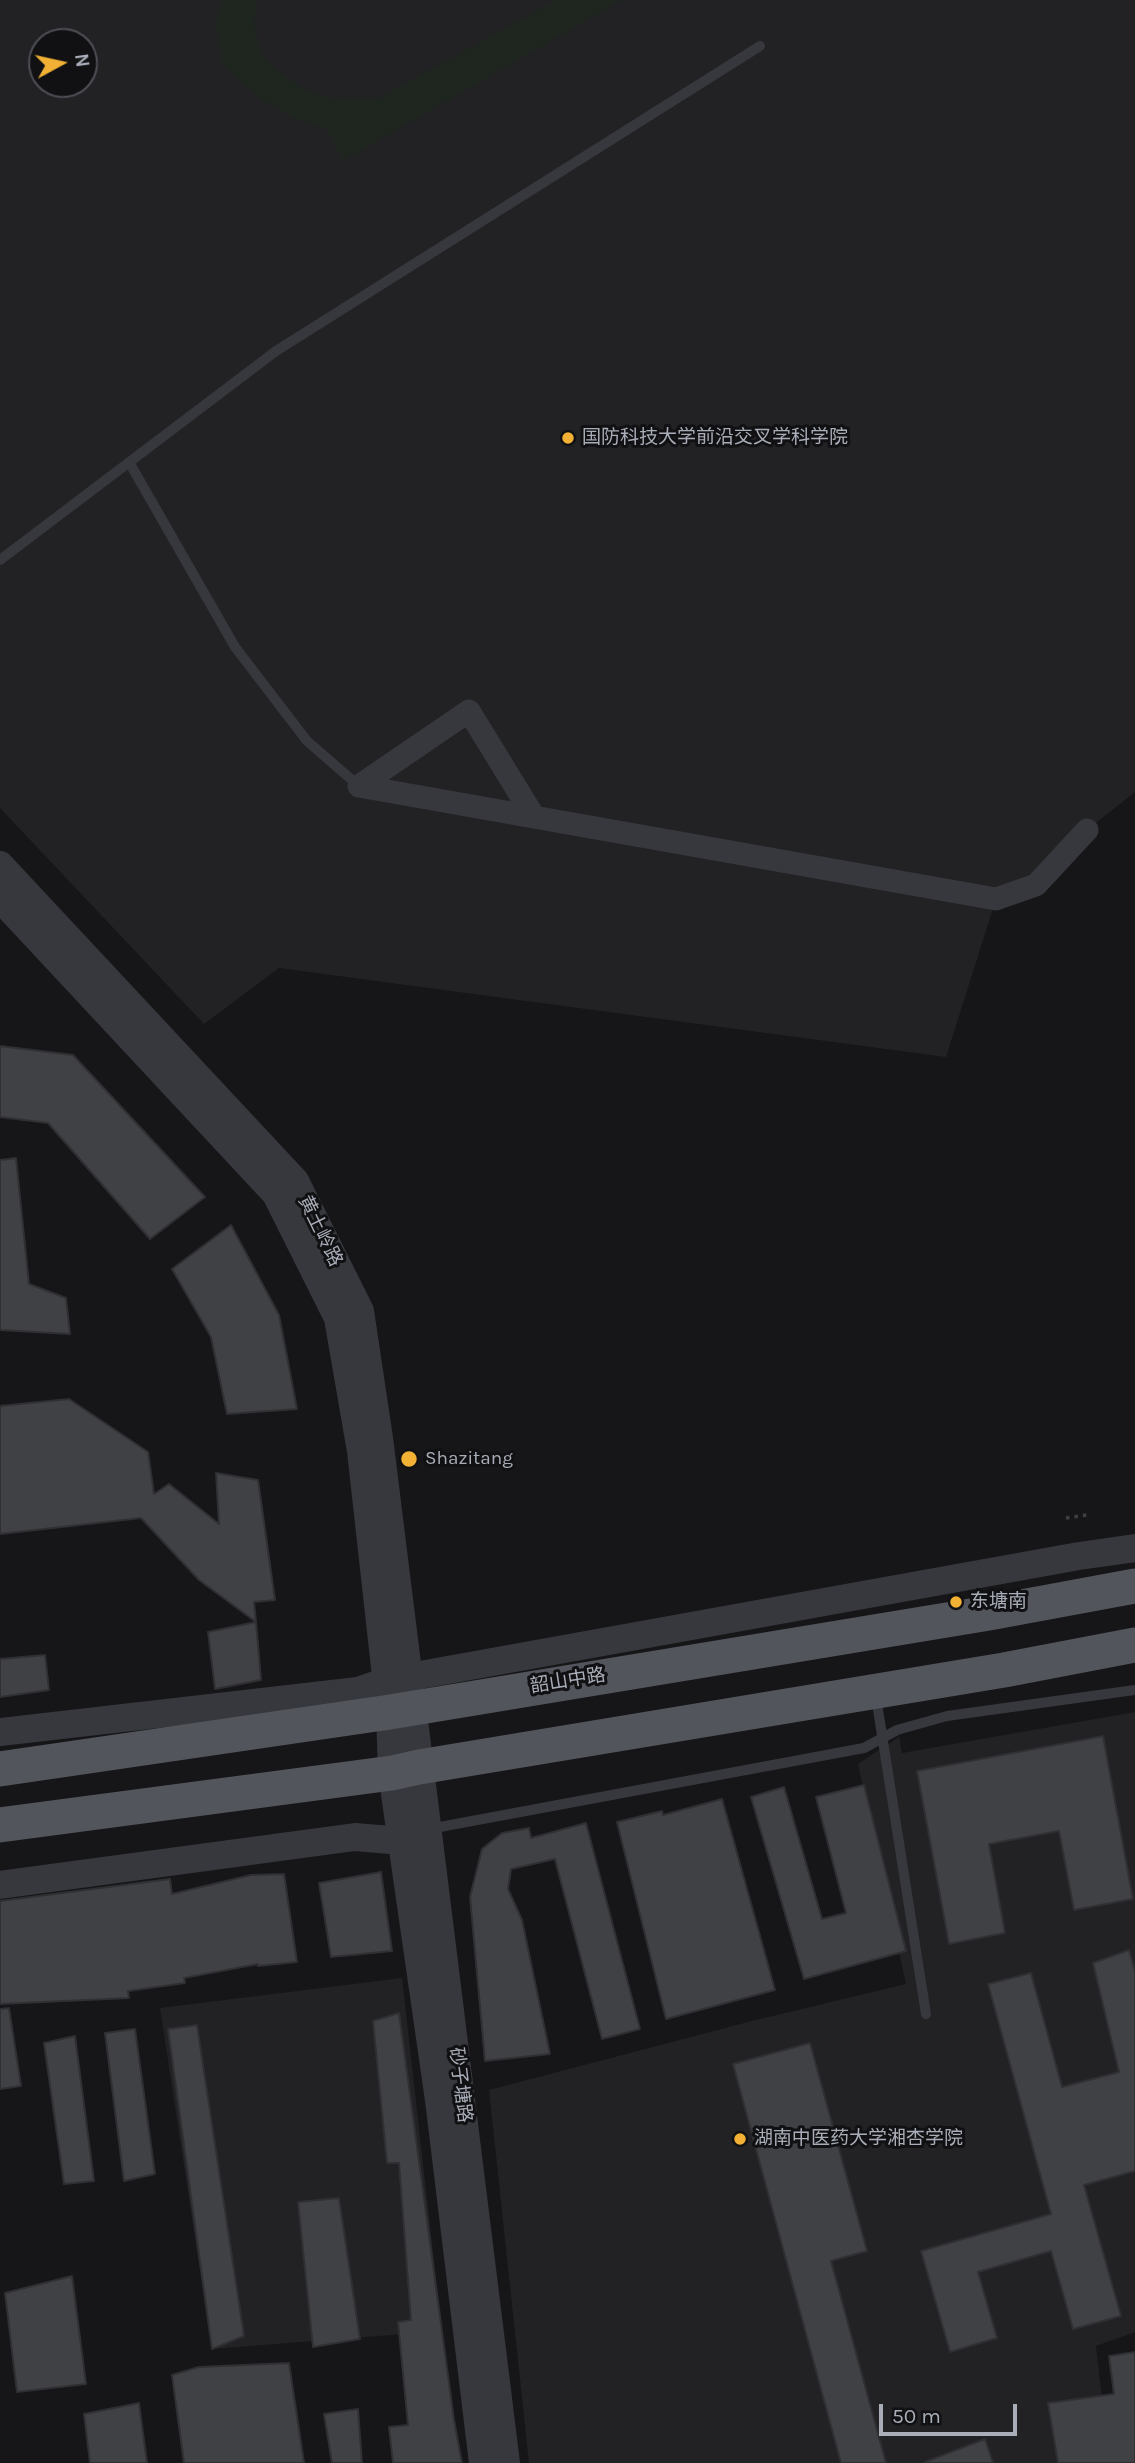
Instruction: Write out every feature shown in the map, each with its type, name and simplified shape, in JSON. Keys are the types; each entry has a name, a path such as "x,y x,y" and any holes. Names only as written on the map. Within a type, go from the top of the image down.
{"main road":[{"name":"韶山中路","path":"0,1769 400,1695 989,1613 1135,1586"},
{"path":"0,1825 406,1770 876,1691 1135,1644"}],"street":[{"path":"359,786 469,711 534,817"},
{"path":"359,786 996,898 1037,885 1087,830"},
{"name":"黄土岭路","path":"0,864 295,1181 359,1311 379,1438 400,1695"},
{"name":"黄土岭路","path":"0,898 276,1194 338,1318 400,1695"},
{"path":"0,1732 358,1690 400,1695 1079,1556 1135,1548"},
{"name":"砂子塘路","path":"400,1695 414,1835 506,2463"},
{"path":"0,1885 355,1838 414,1835"},
{"name":"砂子塘路","path":"414,1835 439,2100 483,2463"}],"lane":[{"path":"0,560 276,351 760,46"},
{"path":"129,462 234,647 307,741 359,786"},
{"path":"414,1835 864,1748 897,1730 947,1716 1135,1690"},
{"path":"876,1691 926,2014"}],"path":[{"path":"1066,1518 1087,1515"}],"shaded area":[{"name":"国防科技大学前沿交叉学科学院","path":"0,0 1135,0 1135,792 1087,830 1036,885 996,899 946,1057 279,968 204,1024 0,808"},
{"path":"221,0 257,0 254,25 263,59 304,90 341,100 377,99 556,0 622,0 343,161 327,129 297,119 266,102 222,63 216,25"},
{"name":"湖南中医药大学湘杏学院","path":"1135,1712 1135,2332 1096,2346 1109,2463 529,2463 489,2090 906,1984 858,1764 899,1737 902,1753"},
{"path":"402,1978 442,2331 212,2349 160,2008"}],"building":[{"path":"0,1046 73,1055 205,1197 150,1239 48,1123 0,1117"},
{"path":"16,1158 29,1284 66,1298 70,1334 0,1330 0,1160"},
{"path":"231,1225 279,1315 297,1409 227,1414 211,1337 172,1269"},
{"path":"69,1399 148,1452 154,1494 169,1484 219,1524 216,1473 258,1480 275,1600 254,1602 256,1622 199,1580 141,1518 0,1534 0,1406"},
{"path":"256,1622 261,1680 215,1689 208,1632"},
{"path":"45,1655 49,1690 0,1697 0,1659"},
{"path":"1103,1736 1133,1899 1074,1910 1059,1831 989,1844 1005,1933 949,1944 917,1771"},
{"path":"864,1785 906,1951 804,1979 751,1797 784,1787 822,1919 846,1913 816,1797"},
{"path":"722,1799 775,1990 666,2019 617,1822 662,1811 663,1815"},
{"path":"586,1823 640,2029 602,2039 555,1859 511,1869 508,1889 522,1920 550,2054 485,2061 470,1897 482,1849 502,1833 529,1828 531,1838"},
{"path":"381,1872 392,1951 331,1957 319,1883"},
{"path":"284,1874 297,1962 258,1964 184,1978 185,1983 128,1991 129,1998 0,2004 0,1901 170,1879 172,1894 251,1875"},
{"path":"1129,1950 1135,1971 1135,2171 1084,2185 1121,2316 1073,2329 1051,2251 978,2272 997,2338 950,2352 921,2251 1051,2214 988,1984 1031,1973 1062,2087 1119,2072 1093,1963"},
{"path":"9,2008 21,2086 0,2089 0,2009"},
{"path":"399,2013 462,2463 393,2463 389,2427 408,2425 398,2322 411,2320 399,2163 387,2163 373,2021"},
{"path":"197,2025 244,2336 212,2349 168,2029"},
{"path":"135,2029 155,2174 124,2181 105,2033"},
{"path":"75,2036 94,2181 64,2184 44,2043"},
{"path":"810,2043 867,2251 831,2261 886,2463 841,2463 733,2064"},
{"path":"339,2198 360,2339 313,2347 298,2202"},
{"path":"72,2276 86,2384 17,2392 5,2293"},
{"path":"1135,2352 1135,2463 1058,2463 1048,2403 1114,2394 1109,2356"},
{"path":"289,2363 304,2463 184,2463 172,2375 199,2367"},
{"path":"139,2403 147,2463 90,2463 84,2414"},
{"path":"358,2409 362,2463 332,2463 324,2414"},
{"path":"985,2439 993,2463 925,2463 925,2462"}],"place":[{"name":"国防科技大学前沿交叉学科学院","path":"568,438"},
{"name":"Shazitang","path":"409,1459"},
{"name":"东塘南","path":"956,1602"},
{"name":"湖南中医药大学湘杏学院","path":"740,2139"}]}
